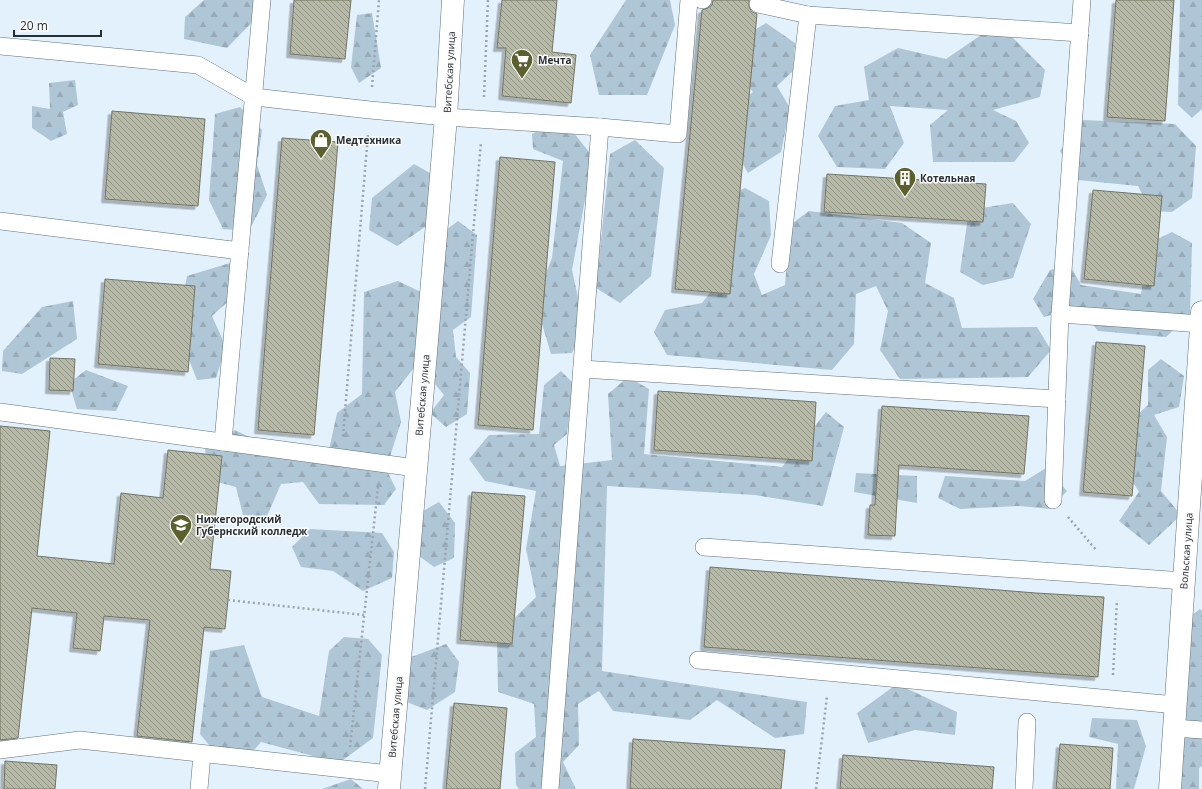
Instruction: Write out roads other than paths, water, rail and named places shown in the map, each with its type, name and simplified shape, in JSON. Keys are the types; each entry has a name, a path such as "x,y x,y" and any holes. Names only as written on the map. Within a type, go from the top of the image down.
{"street":[{"name":"Витебская улица","path":"389,782 446,117 453,0"},
{"name":"Вольская улица","path":"1170,789 1184,581 1195,531 1202,320"}],"lane":[{"path":"223,442 262,0"},
{"path":"0,46 198,65 254,97 446,117 600,127 678,134 689,0"},
{"path":"1053,500 1060,314 1082,0"},
{"path":"758,4 808,15 1080,33"},
{"path":"780,264 808,15"},
{"path":"550,789 600,127"},
{"path":"0,221 240,251"},
{"path":"1060,314 1202,320"},
{"path":"582,369 1057,399"},
{"path":"0,412 416,468"},
{"path":"704,547 1184,581"},
{"path":"698,660 1176,705"},
{"path":"1024,789 1027,722"},
{"path":"1174,728 1202,730"},
{"path":"0,750 80,740 347,769 389,782"},
{"path":"199,789 202,754"}],"place":[{"name":"Мечта","path":"522,80"},
{"name":"Медтехника","path":"321,160"},
{"name":"Котельная","path":"905,198"},
{"name":"Нижегородский Губернский колледж","path":"181,544"}]}
